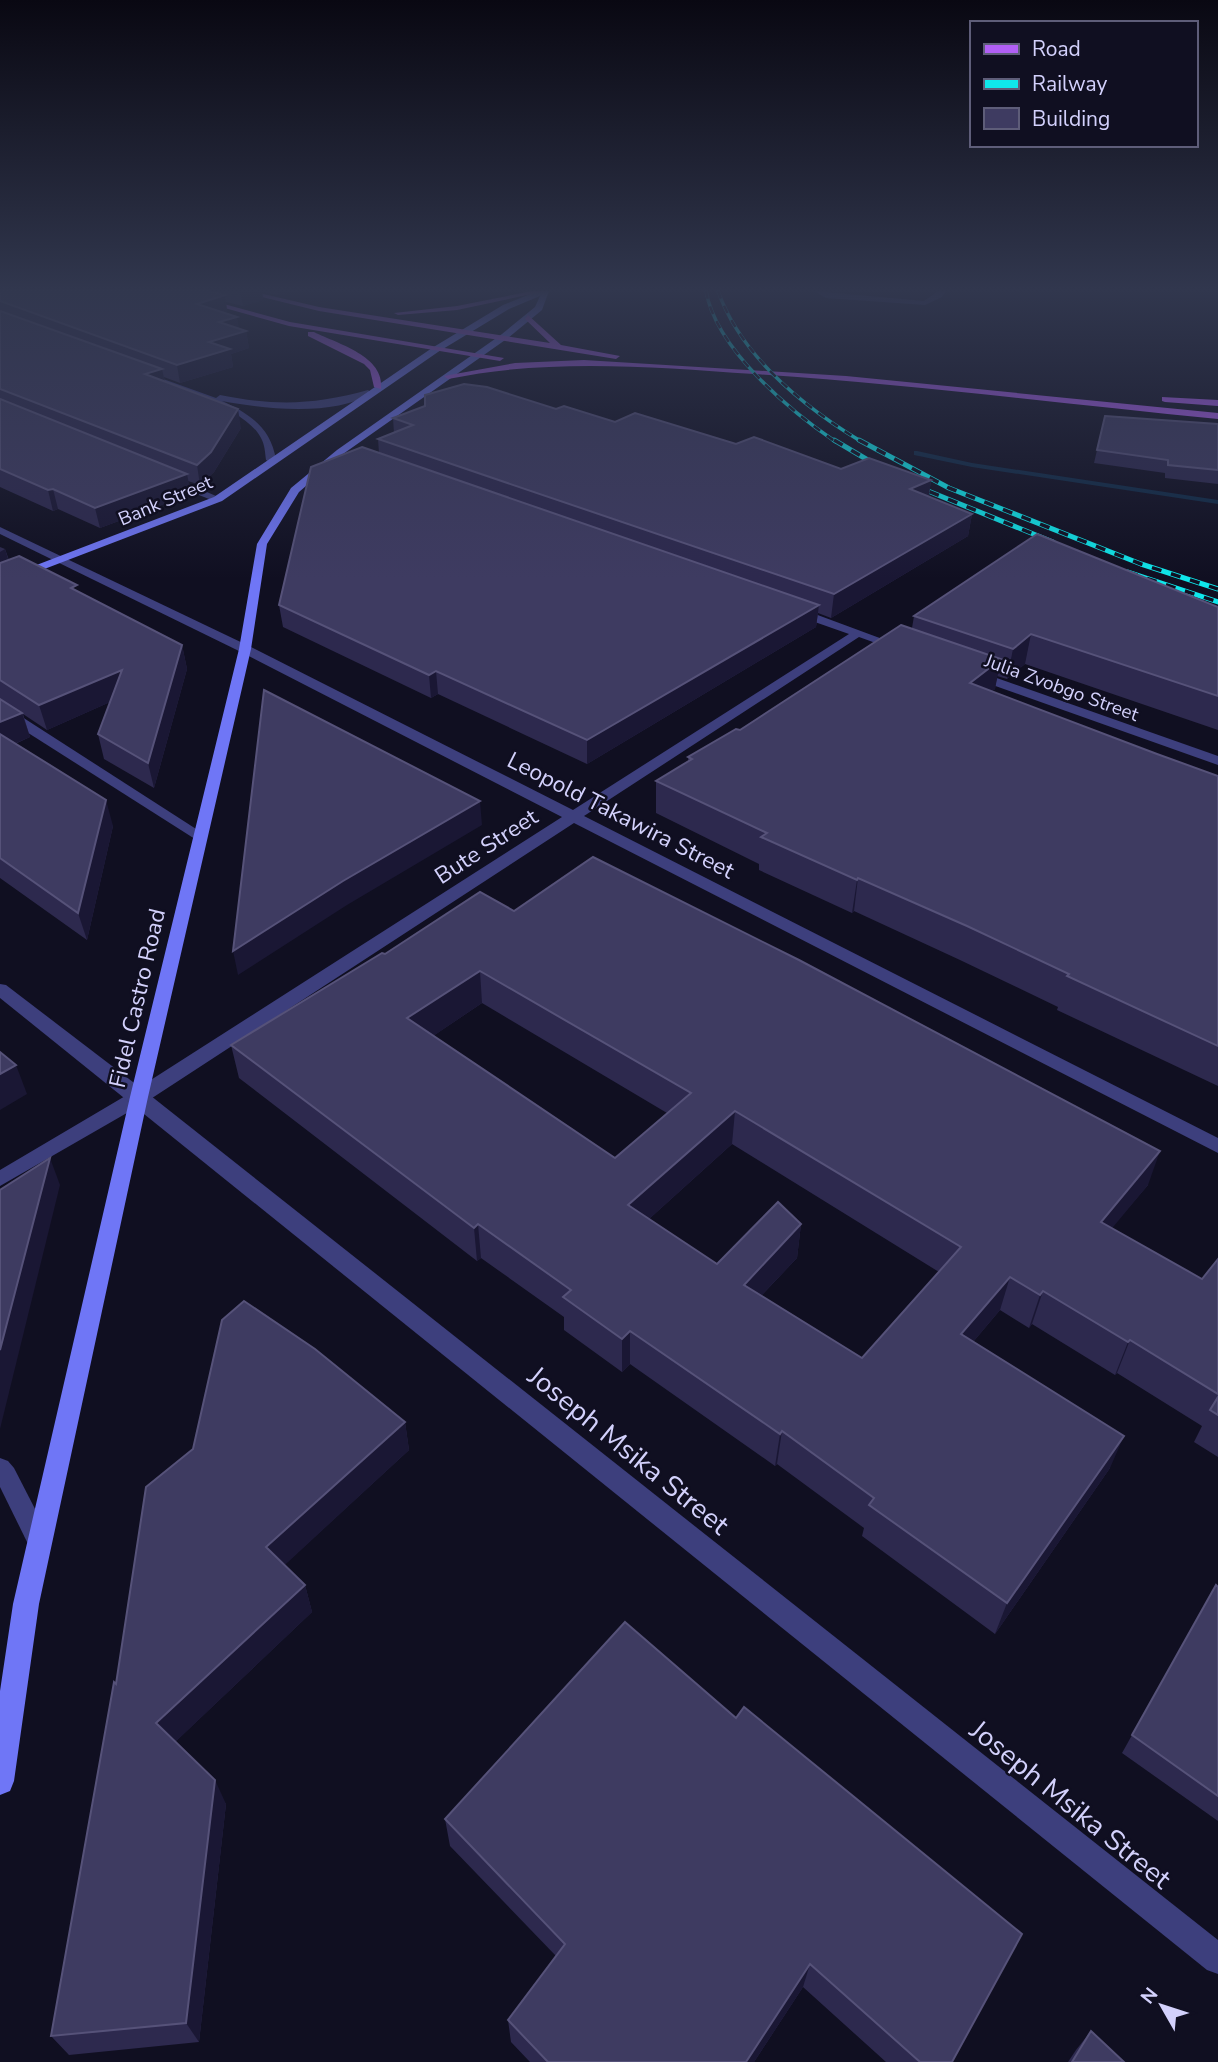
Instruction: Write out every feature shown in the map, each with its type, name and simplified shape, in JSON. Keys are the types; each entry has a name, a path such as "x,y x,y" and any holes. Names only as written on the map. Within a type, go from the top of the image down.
{"main road":[{"name":"Bank Street","path":"0,583 218,499 379,387"},
{"name":"Fidel Castro Road","path":"0,1781 26,1604 39,1541 139,1097 245,649 262,544 295,490 340,452 432,387"},
{"path":"940,387 1218,416"},
{"path":"1025,394 1218,403"}],"street":[{"path":"182,387 202,395 256,426 266,438 271,460"},
{"path":"202,395 284,408 315,407 368,393"},
{"path":"340,452 352,457"},
{"path":"155,474 218,499"},
{"name":"Leopold Takawira Street","path":"0,530 245,649 1218,1146"},
{"path":"780,606 909,651"},
{"name":"Bute Street","path":"139,1097 858,633"},
{"name":"Julia Zvobgo Street","path":"961,670 1218,761"},
{"path":"0,709 200,836"},
{"name":"Joseph Msika Street","path":"0,989 139,1097 1218,1959"},
{"path":"0,1179 139,1097"},
{"path":"0,1468 39,1541"}],"building":[{"path":"180,387 238,409 211,452 197,465 0,389"},
{"path":"453,387 488,387 556,409 564,406 615,422 635,413 736,444 754,437 841,469 869,458 931,480 910,489 972,514 834,594 378,439 413,425 393,418 425,406 425,395"},
{"path":"0,399 187,474 95,508 53,489 48,490 0,469"},
{"path":"1105,416 1218,424 1218,470 1168,465 1168,460 1097,450"},
{"path":"362,447 819,605 587,740 436,671 429,675 279,605 311,467"},
{"path":"1037,534 1218,607 1218,696 1031,634 1013,649 914,616"},
{"path":"19,556 77,585 71,588 182,645 148,763 98,734 122,670 39,705 0,680 0,563"},
{"path":"901,625 1001,659 970,683 1218,776 1218,1046 967,926 761,837 767,833 656,781 692,759 688,757 736,729 740,730"},
{"path":"264,690 480,801 343,881 233,951"},
{"path":"0,699 22,713 0,722"},
{"path":"0,734 106,800 78,913 0,858"},
{"path":"593,857 799,960 1160,1151 1101,1222 1202,1279 1218,1259 1218,1394 1043,1291 1040,1295 1010,1277 961,1334 1124,1436 1007,1603 869,1505 874,1498 782,1431 780,1434 630,1331 622,1339 563,1297 571,1290 478,1224 474,1228 231,1045 382,953 385,954 480,892 514,911","holes":["480,971 691,1093 615,1158 407,1018","735,1111 961,1247 862,1358 744,1285 801,1224 778,1202 717,1264 628,1205"]},
{"path":"0,1052 16,1065 0,1074"},
{"path":"50,1158 0,1350 0,1190"},
{"path":"244,1301 315,1349 405,1422 266,1547 305,1585 156,1723 215,1780 186,2023 51,2036 114,1682 116,1684 146,1487 193,1449 222,1320"},
{"path":"1218,1397 1218,1415 1210,1410"},
{"path":"1216,1585 1218,1587 1218,1796 1132,1735"},
{"path":"625,1622 736,1718 744,1707 1022,1934 952,2062 920,2062 810,1964 746,2062 548,2062 508,2020 565,1944 445,1819"},
{"path":"1091,2031 1124,2062 1072,2062"}],"waterway":[{"path":"917,453 972,465 1218,502"}],"railway":[{"path":"768,387 836,442"},
{"path":"787,387 818,413 862,442"},
{"path":"834,440 883,469"},
{"path":"859,440 949,488 1141,564 1218,589"},
{"path":"911,484 1053,542"},
{"path":"1128,572 1218,602"}]}
